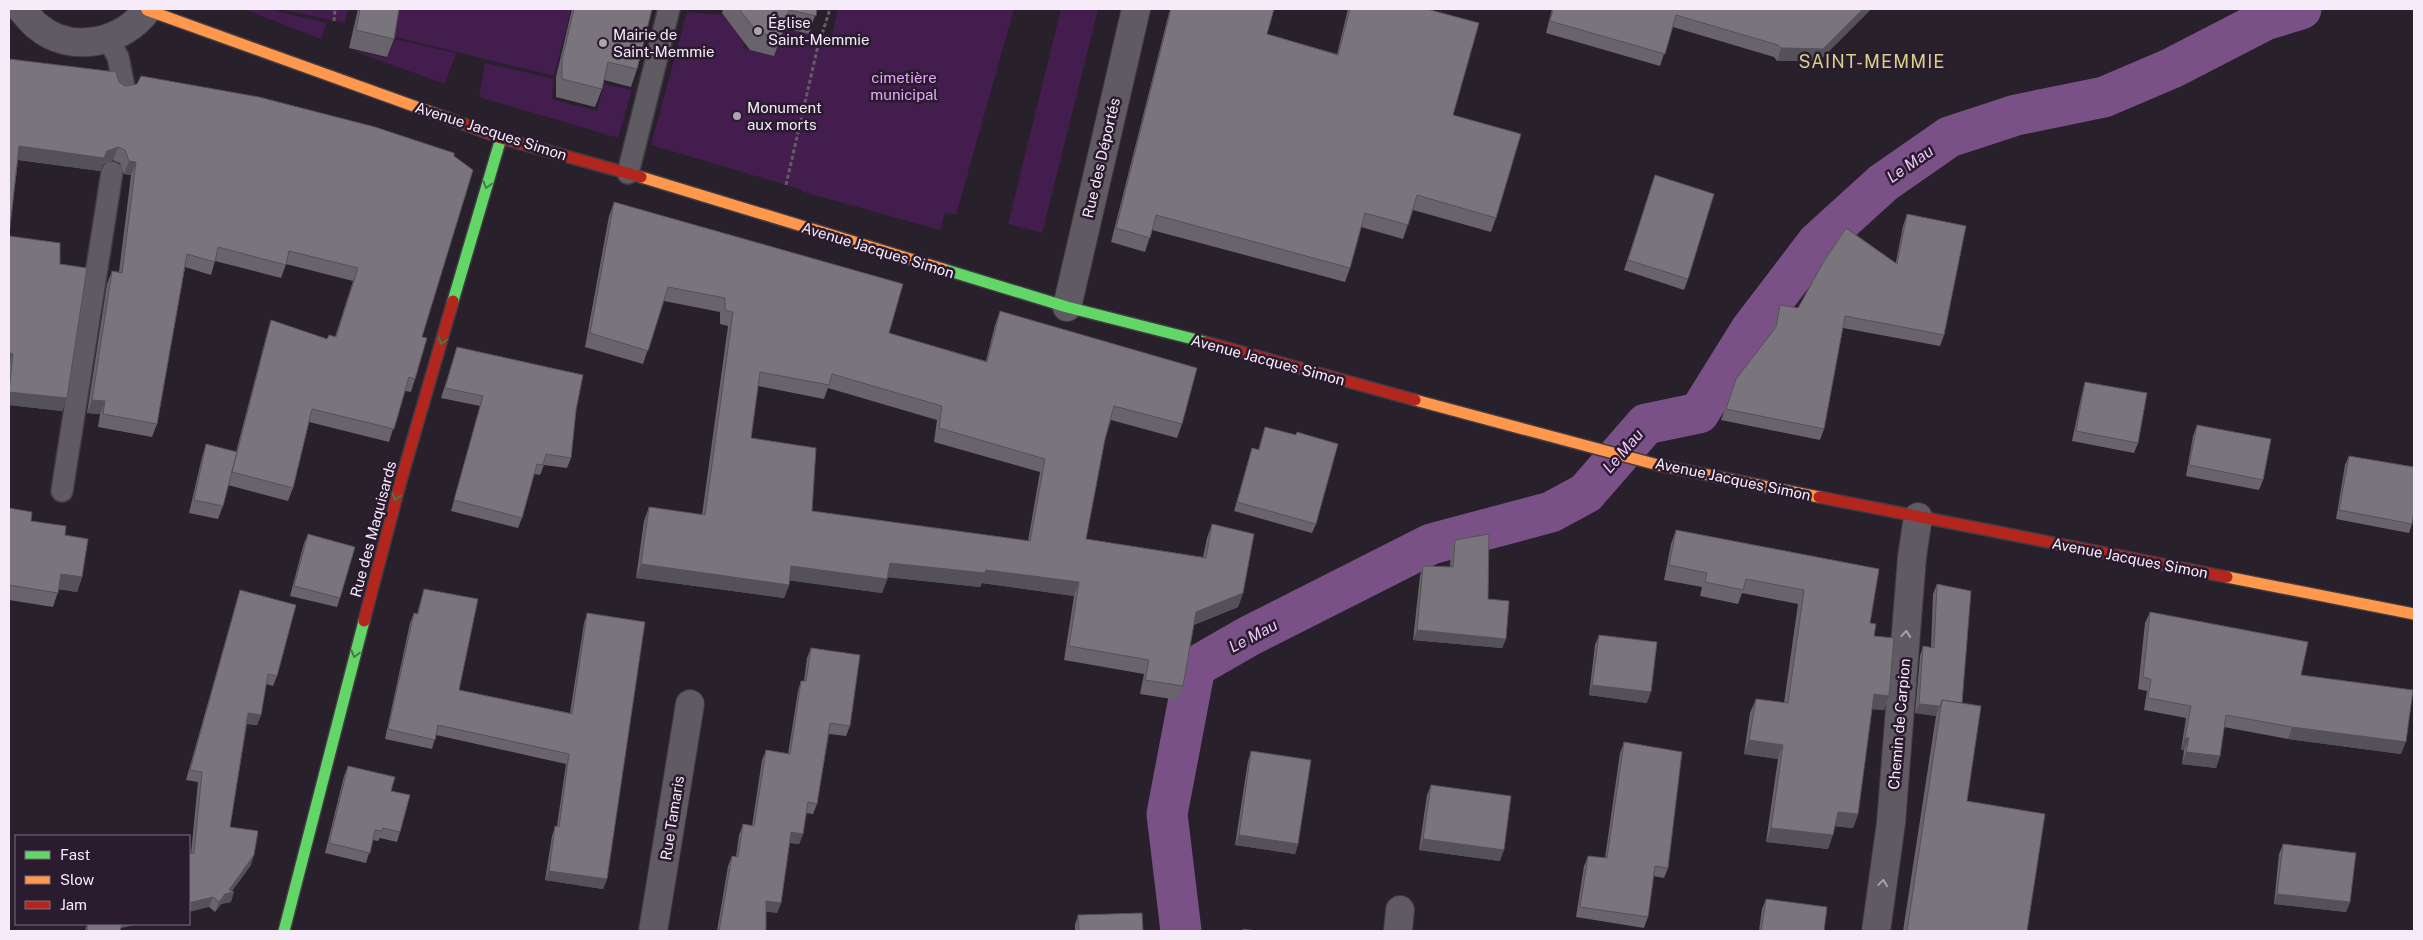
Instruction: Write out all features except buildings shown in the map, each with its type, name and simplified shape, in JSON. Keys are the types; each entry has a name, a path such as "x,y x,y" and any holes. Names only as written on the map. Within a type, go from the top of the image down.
{"street":[{"name":"Avenue Jacques Simon","path":"21,9 37,27 59,38 84,43 108,39 130,27 147,10 501,138 628,174 1067,307 1161,330 1658,465 2414,614"},
{"name":"Rue des Déportés","path":"1067,307 1136,9"},
{"name":"Rue des Maquisards","path":"284,931 400,484 501,138"},
{"name":"Chemin de Carpion","path":"1876,931 1891,823 1912,557 1918,517"},
{"name":"Rue Tamaris","path":"653,931 690,704"}],"lane":[{"path":"628,174 669,9"},
{"path":"108,39 118,57 124,87"},
{"path":"62,491 112,172"}],"path":[{"path":"334,21 335,9"},
{"path":"786,185 817,50 830,9"}],"green space":[{"path":"244,9 268,9 327,23 321,39"},
{"path":"280,9 348,9 345,23"},
{"path":"398,9 571,9 554,76 392,36"},
{"name":"cimetière municipal","path":"838,9 1014,9 956,215 945,213 940,230 803,192 803,190 651,145 687,12 722,15 735,19 746,38 743,48 774,56 782,28 809,34 830,44"},
{"path":"1061,9 1098,9 1042,233 1008,224"},
{"path":"394,39 456,53 445,84 348,49 387,58"},
{"path":"485,63 554,79 552,99 597,111 604,84 632,90 618,138 479,97"}],"waterway":[{"name":"Le Mau","path":"1181,931 1167,814 1195,667 1249,636 1431,544 1551,512 1586,493 1646,424 1699,413 1750,331 1817,243 1883,183 1949,137 2016,115 2104,97 2172,68 2265,20 2301,9"}],"traffic: fast":[{"path":"453,301 501,138"},
{"path":"943,269 1067,307 1205,342"},
{"path":"284,931 364,621"}],"traffic: slow":[{"path":"147,10 447,118"},
{"path":"641,177 943,269"},
{"path":"1415,400 1658,465 1819,497"},
{"path":"2227,577 2414,614"}],"traffic: jam":[{"path":"447,118 501,138 641,177"},
{"path":"364,621 400,484 453,301"},
{"path":"1205,342 1415,400"},
{"path":"1819,497 2227,577"}],"place":[{"name":"Église Saint-Memmie","path":"758,31"},
{"name":"Mairie de Saint-Memmie","path":"603,43"},
{"name":"Monument aux morts","path":"737,116"}],"district":[{"name":"SAINT-MEMMIE","path":"1872,61"}]}
